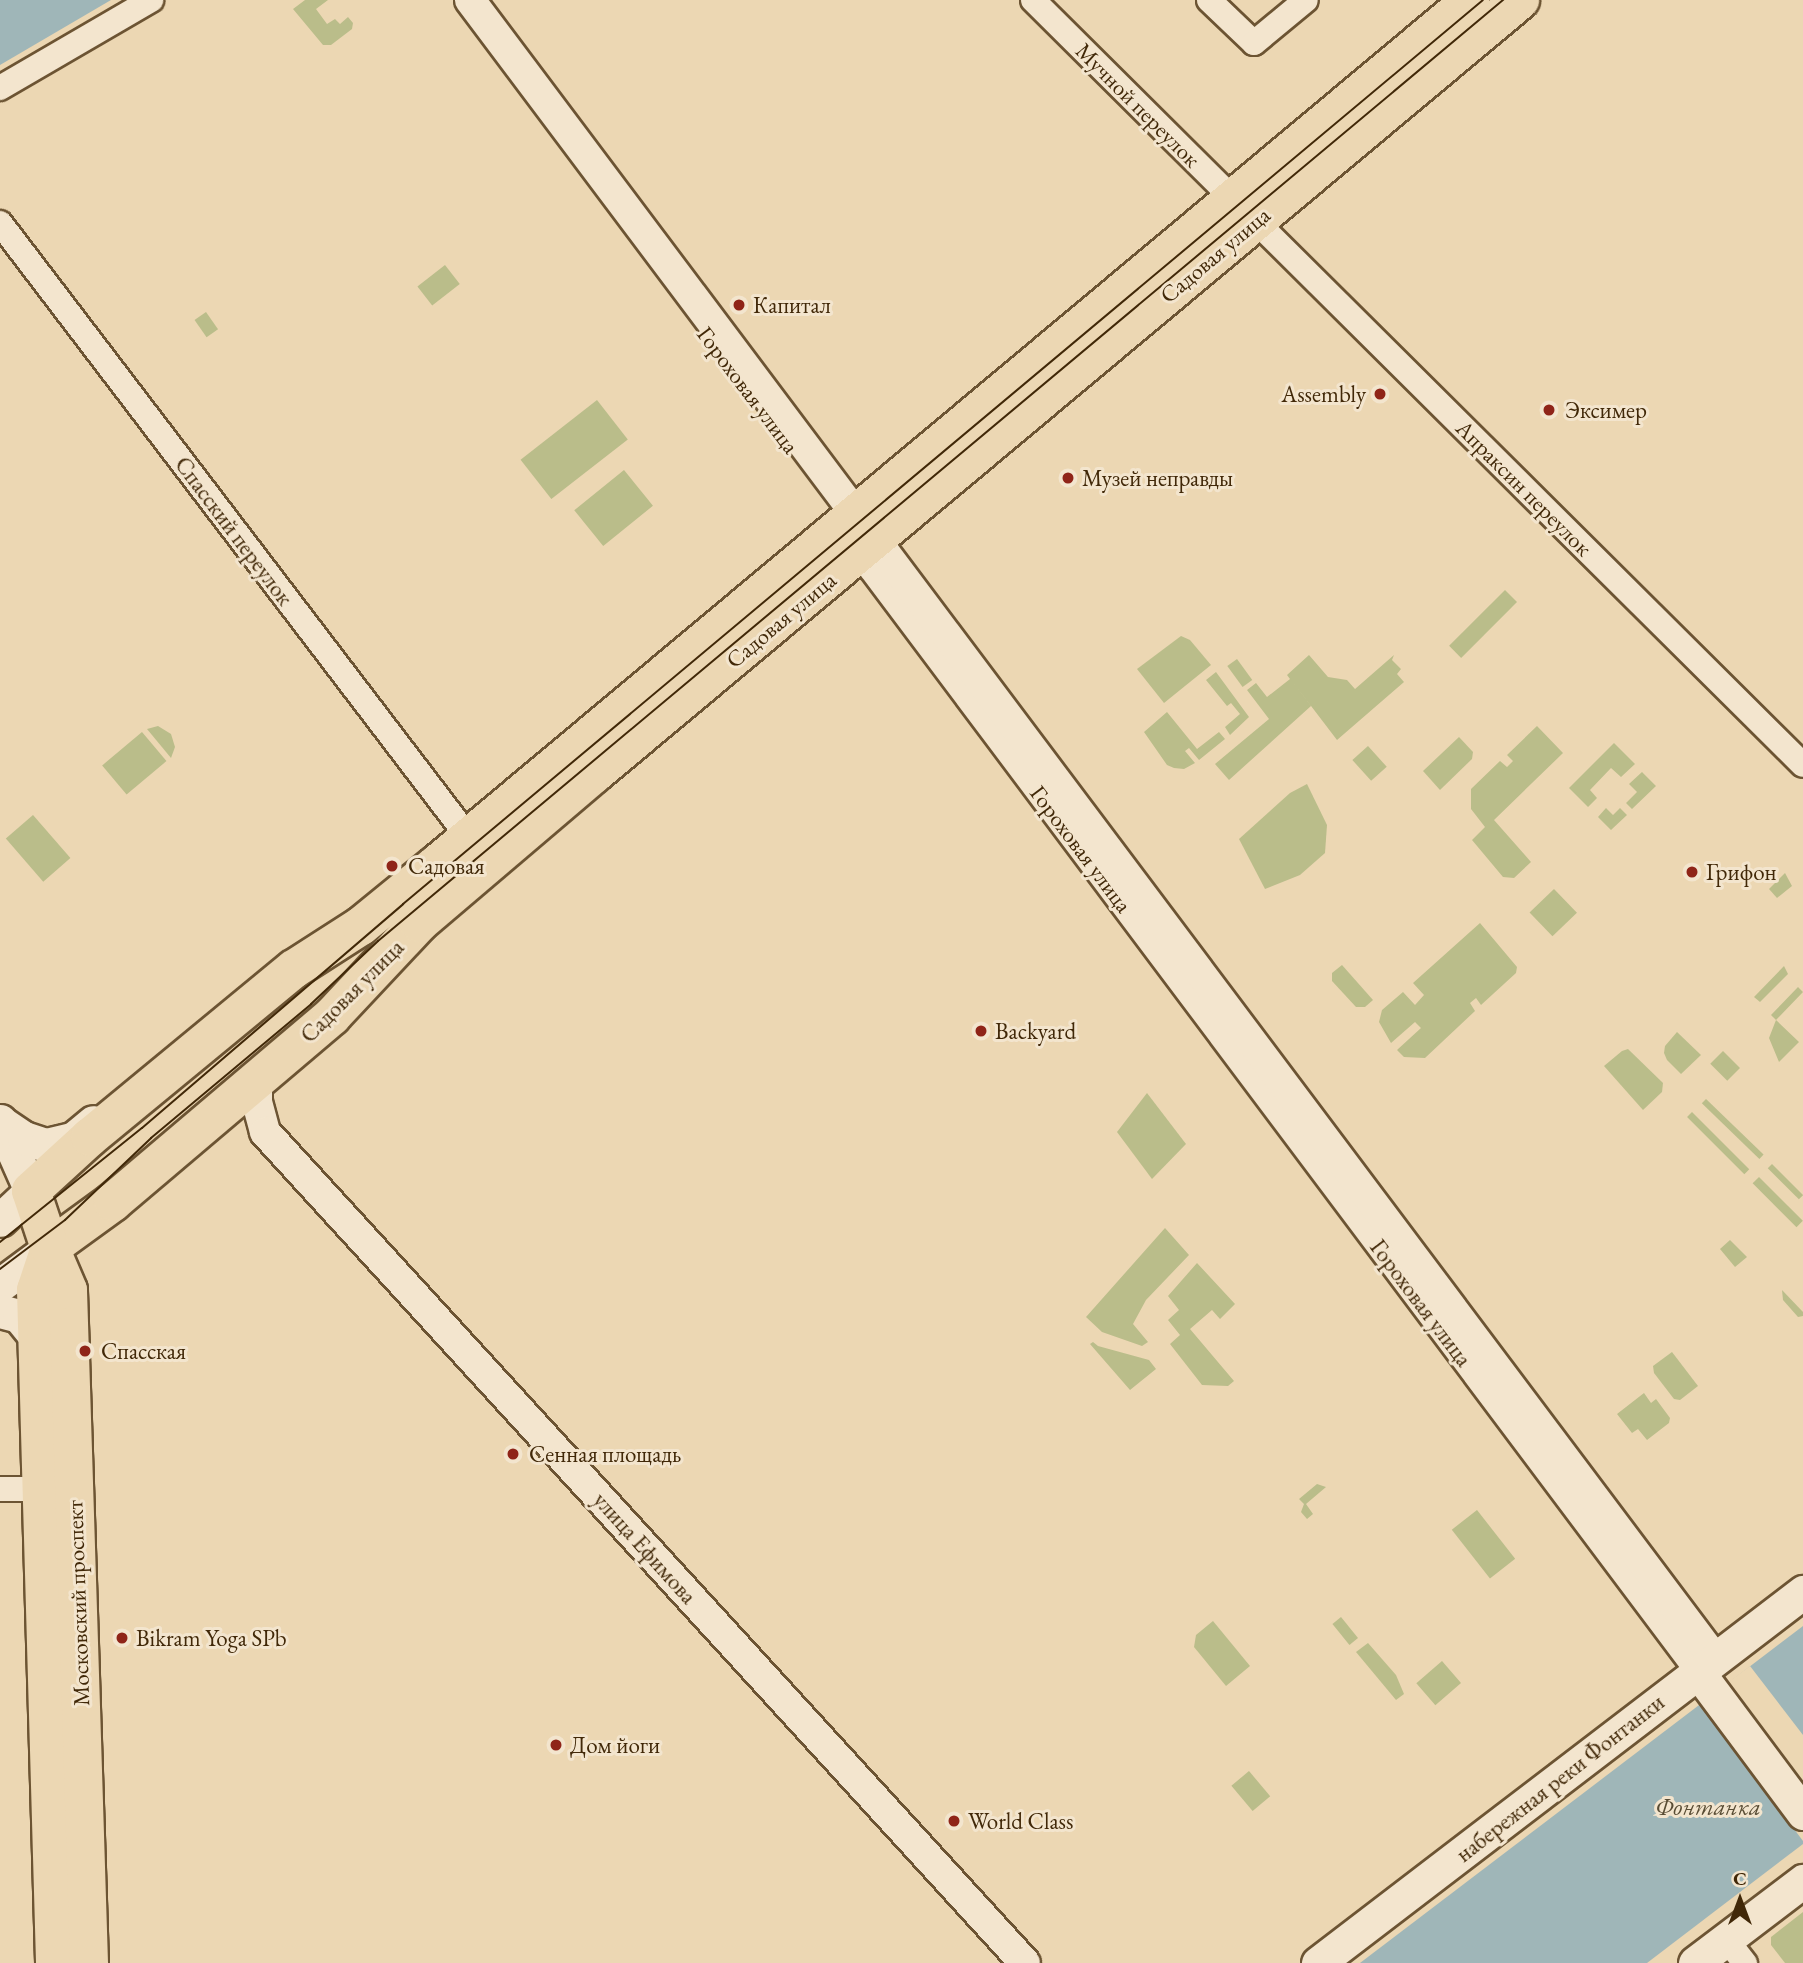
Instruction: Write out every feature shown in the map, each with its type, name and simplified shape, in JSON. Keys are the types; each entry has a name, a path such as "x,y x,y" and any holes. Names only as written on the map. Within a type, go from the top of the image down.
{"main road":[{"name":"Садовая улица","path":"0,1220 41,1220 113,1202 332,1016 429,914 859,532 1244,210 1463,12 1520,0"},
{"name":"Садовая улица","path":"41,1220 90,1137 294,969 361,926 859,532"},
{"path":"0,1121 29,1140 52,1144 73,1139 107,1111 132,1102"},
{"path":"0,1121 41,1220 0,1285"},
{"name":"Московский проспект","path":"41,1220 36,1290 55,1963"},
{"name":"Московский проспект","path":"41,1220 68,1290 89,1963"},
{"path":"0,1311 19,1316 37,1338"},
{"name":"набережная реки Фонтанки","path":"1318,1963 1714,1676 1803,1592"},
{"path":"1714,1676 1803,1775"},
{"path":"1714,1676 1803,1813"},
{"path":"1695,1963 1736,1951 1803,1881"}],"street":[{"path":"0,88 151,0"},
{"name":"Гороховая улица","path":"455,0 859,532 1714,1676"},
{"name":"Гороховая улица","path":"470,0 859,532"},
{"name":"Мучной переулок","path":"1033,0 1244,210"},
{"path":"1209,0 1254,43 1306,0"},
{"name":"Апраксин переулок","path":"1244,210 1803,765"},
{"name":"Спасский переулок","path":"0,223 469,838"},
{"name":"улица Ефимова","path":"257,1080 257,1102 265,1132 1025,1963"},
{"name":"улица Ефимова","path":"205,1124 232,1121 265,1132"},
{"path":"0,1489 41,1489"}],"green space":[{"path":"305,0 328,0 316,9 327,24 335,19 340,24 348,17 353,23 352,29 331,45 323,45 293,9"},
{"path":"445,265 460,284 432,305 417,287"},
{"path":"206,312 218,329 207,337 195,320"},
{"path":"597,400 628,439 551,499 521,460"},
{"path":"624,470 653,506 603,546 574,510"},
{"path":"1505,590 1517,602 1461,658 1449,646"},
{"path":"1181,636 1190,640 1211,665 1164,703 1137,669"},
{"path":"1309,655 1328,677 1347,680 1355,689 1394,655 1392,660 1401,669 1397,674 1404,682 1337,740 1292,681 1311,706 1229,780 1215,764 1269,719 1247,690 1256,683 1267,697 1290,679 1287,675"},
{"path":"1237,659 1252,680 1243,687 1227,666"},
{"path":"1216,672 1249,717 1230,735 1225,727 1240,714 1231,703 1227,706 1206,680"},
{"path":"1167,712 1197,749 1219,732 1225,739 1199,760 1189,748 1185,751 1195,763 1184,769 1167,765 1144,732"},
{"path":"158,726 171,734 175,747 171,758 147,729"},
{"path":"1537,726 1563,753 1494,820 1531,862 1514,878 1503,877 1472,840 1485,827 1471,809 1471,789 1500,761 1507,767 1513,761 1507,755"},
{"path":"142,732 166,761 127,795 102,765"},
{"path":"1459,737 1473,752 1472,759 1440,790 1423,771"},
{"path":"1614,743 1635,764 1621,777 1611,768 1590,790 1597,798 1588,807 1569,788"},
{"path":"1368,746 1387,767 1371,781 1352,760"},
{"path":"1642,772 1656,786 1632,809 1626,803 1637,792 1629,784"},
{"path":"1307,784 1327,825 1325,853 1300,875 1265,889 1239,839 1290,793"},
{"path":"1606,808 1613,815 1620,808 1627,815 1611,830 1598,817"},
{"path":"33,815 70,858 43,882 6,839"},
{"path":"1785,873 1792,886 1777,898 1769,889"},
{"path":"1554,889 1577,913 1552,936 1530,913"},
{"path":"1480,923 1517,967 1516,973 1481,1005 1476,998 1470,1003 1475,1011 1425,1058 1404,1057 1397,1050 1421,1028 1415,1022 1391,1043 1379,1022 1382,1010 1403,992 1415,1005 1424,995 1413,983"},
{"path":"1342,965 1373,1000 1365,1007 1356,1007 1332,981 1332,973"},
{"path":"1784,966 1788,974 1760,1002 1754,997"},
{"path":"1798,987 1803,992 1776,1020 1771,1015"},
{"path":"1776,1020 1799,1042 1779,1062 1769,1038"},
{"path":"1677,1032 1701,1055 1681,1074 1664,1053 1665,1046"},
{"path":"1628,1049 1663,1083 1662,1092 1643,1110 1604,1066"},
{"path":"1723,1051 1740,1068 1727,1081 1710,1064"},
{"path":"1147,1093 1186,1144 1152,1179 1117,1132"},
{"path":"1706,1099 1764,1155 1759,1159 1702,1103"},
{"path":"1692,1112 1749,1169 1744,1174 1687,1117"},
{"path":"1772,1164 1803,1195 1799,1199 1768,1168"},
{"path":"1759,1177 1803,1221 1796,1227 1753,1183"},
{"path":"1165,1228 1189,1255 1146,1300 1133,1324 1148,1342 1142,1346 1102,1332 1086,1317"},
{"path":"1730,1240 1747,1257 1735,1267 1720,1249"},
{"path":"1197,1263 1235,1304 1220,1319 1212,1310 1190,1329 1234,1381 1228,1386 1202,1385 1170,1344 1180,1335 1168,1320 1179,1310 1168,1296"},
{"path":"1782,1290 1803,1312 1803,1316 1798,1317 1783,1300"},
{"path":"1093,1342 1098,1346 1149,1360 1156,1369 1130,1390 1090,1344"},
{"path":"1672,1352 1698,1386 1680,1400 1674,1399 1654,1373 1653,1366"},
{"path":"1644,1393 1651,1403 1656,1399 1670,1418 1669,1423 1647,1440 1638,1429 1632,1433 1617,1414"},
{"path":"1317,1484 1326,1487 1306,1504 1313,1514 1307,1519 1301,1512 1304,1504 1299,1499"},
{"path":"1477,1510 1515,1559 1490,1579 1452,1530"},
{"path":"1341,1617 1358,1638 1349,1645 1332,1624"},
{"path":"1213,1621 1250,1666 1226,1686 1194,1647 1196,1635"},
{"path":"1368,1643 1396,1675 1404,1694 1396,1700 1356,1652"},
{"path":"1442,1661 1461,1683 1435,1705 1416,1683"},
{"path":"1249,1771 1270,1796 1253,1811 1231,1786"},
{"path":"1803,1912 1803,1963 1785,1963 1771,1945 1771,1937"}],"water":[{"path":"0,0 111,0 0,65"},
{"name":"Фонтанка","path":"1803,1626 1803,1844 1647,1963 1360,1963"}],"pier":[{"path":"1750,1666 1803,1735 1803,1841 1700,1703"}],"tram line":[{"path":"0,1242 142,1128 403,904 1483,0"},
{"path":"0,1269 65,1220 151,1138 311,1004 378,941 1503,0"}],"place":[{"name":"Капитал","path":"739,305"},
{"name":"Assembly","path":"1380,394"},
{"name":"Эксимер","path":"1549,410"},
{"name":"Музей неправды","path":"1068,478"},
{"name":"Садовая","path":"392,866"},
{"name":"Грифон","path":"1692,872"},
{"name":"Backyard","path":"981,1031"},
{"name":"Спасская","path":"85,1351"},
{"name":"Сенная площадь","path":"513,1454"},
{"name":"Bikram Yoga SPb","path":"122,1638"},
{"name":"Дом йоги","path":"556,1745"},
{"name":"World Class","path":"954,1821"}]}
